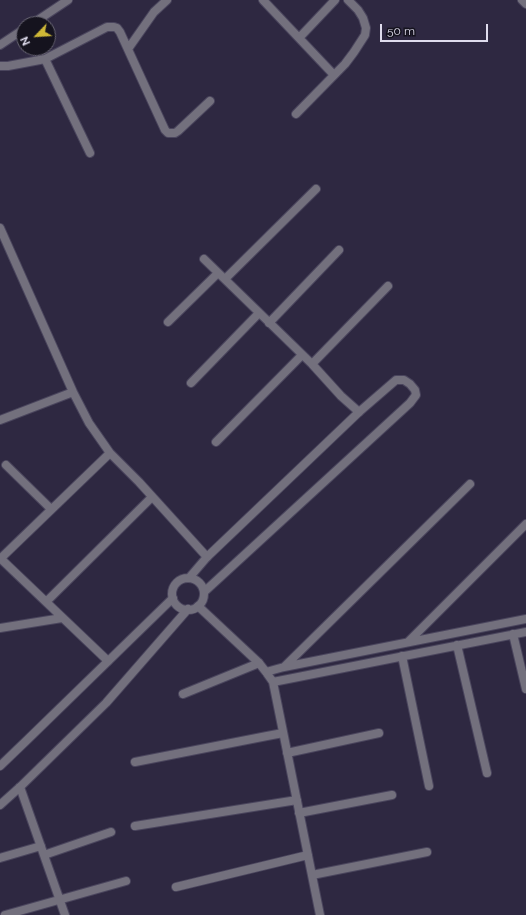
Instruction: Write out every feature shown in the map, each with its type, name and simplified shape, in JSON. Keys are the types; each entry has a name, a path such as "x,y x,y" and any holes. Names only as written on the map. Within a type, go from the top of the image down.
{"street":[{"path":"44,16 68,0"},
{"path":"128,49 154,12 167,0"},
{"path":"263,0 334,75"},
{"path":"299,38 335,0"},
{"path":"296,114 345,64 365,35 366,28 363,18 358,10 348,0"},
{"path":"522,0 526,4"},
{"path":"0,66 8,66 44,59 110,26 117,28 120,32 165,130 168,133 175,133 178,131 210,101"},
{"path":"0,45 16,34"},
{"path":"44,59 90,154"},
{"path":"168,322 221,276 316,188"},
{"path":"1,233 73,392 89,423 110,453 207,557"},
{"path":"269,322 339,250"},
{"path":"204,259 302,354 359,412"},
{"path":"312,364 388,286"},
{"path":"191,383 259,312"},
{"path":"216,442 302,354"},
{"path":"189,578 207,557 359,412 396,380 404,380 410,384 415,390 416,396 410,403 204,592"},
{"path":"0,420 73,392"},
{"path":"108,662 46,602 4,567 0,558 110,453"},
{"path":"6,465 51,509"},
{"path":"284,667 470,484"},
{"path":"46,602 152,497"},
{"path":"408,642 526,524"},
{"path":"184,578 189,578 199,582 204,592 202,602 193,609 179,606 173,598 176,584 184,578"},
{"path":"0,766 173,598"},
{"path":"198,606 259,663 273,682 320,915"},
{"path":"0,805 106,703 188,609"},
{"path":"0,628 62,618"},
{"path":"266,672 284,667 526,619"},
{"path":"273,682 526,632"},
{"path":"513,634 526,688"},
{"path":"457,645 487,773"},
{"path":"402,656 429,786"},
{"path":"183,694 259,663"},
{"path":"135,762 283,733"},
{"path":"287,753 379,733"},
{"path":"20,787 65,915"},
{"path":"299,813 392,795"},
{"path":"135,826 297,800"},
{"path":"44,856 111,832"},
{"path":"0,858 41,846"},
{"path":"312,875 427,852"},
{"path":"176,887 308,856"},
{"path":"5,915 126,881"}]}
